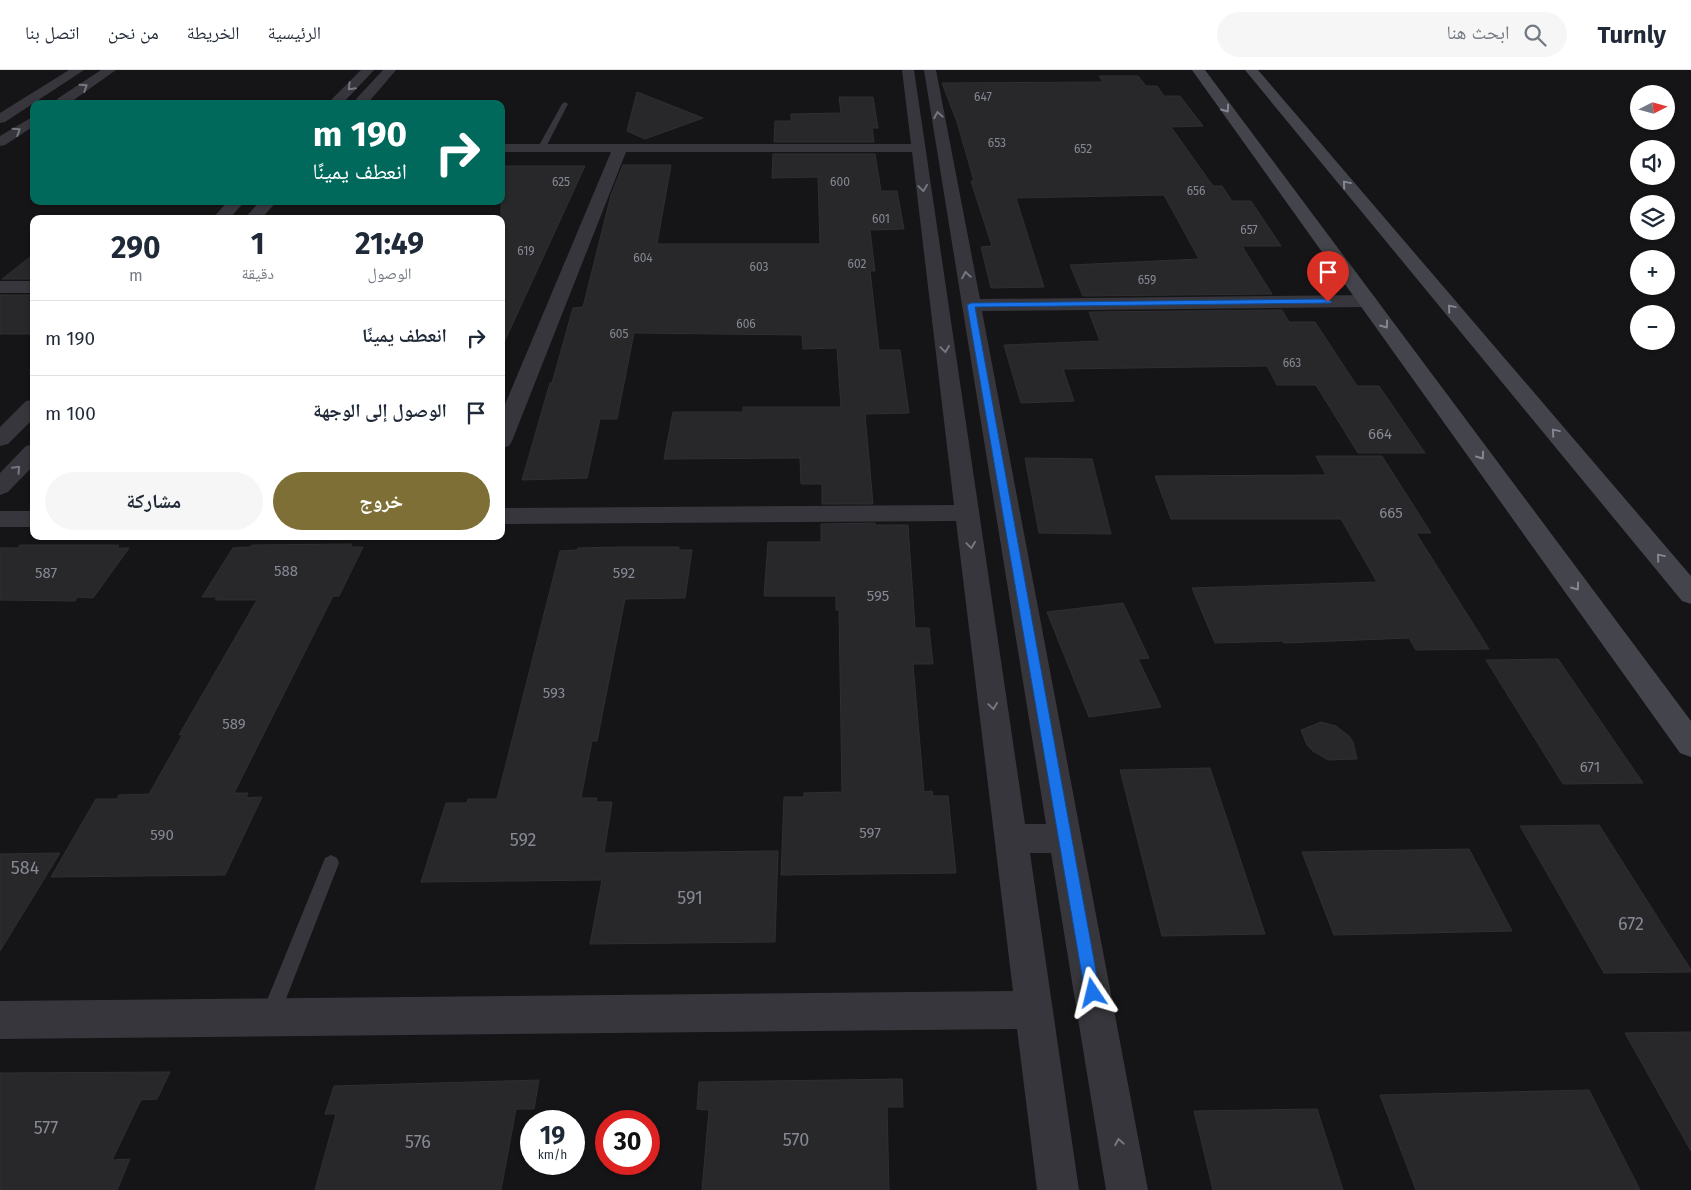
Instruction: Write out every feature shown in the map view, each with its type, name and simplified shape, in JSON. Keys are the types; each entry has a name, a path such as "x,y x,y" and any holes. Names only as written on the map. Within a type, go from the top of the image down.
{"street":[{"path":"30,100 78,70"},
{"path":"64,100 110,70"},
{"path":"338,100 368,70"},
{"path":"363,100 390,70"},
{"path":"908,70 1058,1190"},
{"path":"930,70 1128,1190"},
{"path":"1198,70 1691,744"},
{"path":"1251,70 1691,594"},
{"path":"0,119 30,100"},
{"path":"0,142 30,123"},
{"path":"505,148 918,148"},
{"path":"505,431 620,148"},
{"path":"224,215 233,205"},
{"path":"256,215 264,205"},
{"path":"0,287 30,287"},
{"path":"971,305 1368,301"},
{"path":"0,439 30,410"},
{"path":"0,487 30,455"},
{"path":"505,516 967,513"},
{"path":"0,519 30,519"},
{"path":"1663,706 1691,719"},
{"path":"1011,839 1066,838"},
{"path":"0,1020 1034,1010"}],"lane":[{"path":"542,148 565,104"},
{"path":"269,1017 331,863"}],"building":[{"path":"1099,76 1138,76 1146,86 1157,86 1164,96 1180,96 1203,126 1171,127 1213,186 1222,186 1232,201 1251,201 1281,246 1242,246 1272,294 1083,296 1070,265 1199,259 1164,195 1016,198 1044,287 991,288 981,247 992,246 971,181 974,181 957,122 942,83 1103,82"},
{"path":"637,92 703,118 645,139 627,131"},
{"path":"839,97 873,97 878,128 872,128 874,142 774,142 775,121 791,121 791,114 841,113"},
{"path":"773,154 875,154 881,191 897,191 904,229 870,230 875,271 870,271 879,350 900,350 909,413 865,414 873,504 822,504 822,484 801,484 800,458 664,459 673,412 743,412 743,407 841,407 837,348 803,349 802,335 634,333 617,419 600,419 587,478 522,480 573,308 583,307 611,195 623,165 671,165 657,244 820,244 818,177 772,178"},
{"path":"505,166 585,166 505,340 505,215 501,215 501,205 505,205"},
{"path":"30,257 30,279 2,279"},
{"path":"0,295 30,295 30,334 0,334"},
{"path":"1282,310 1289,322 1315,322 1357,386 1379,386 1425,453 1358,453 1316,385 1277,385 1267,366 1063,369 1074,401 1021,403 1004,345 1100,341 1089,312"},
{"path":"1316,456 1382,456 1431,533 1416,533 1489,649 1416,650 1409,638 1284,643 1283,641 1215,643 1192,588 1377,582 1341,519 1171,519 1155,476 1326,475"},
{"path":"1025,458 1092,459 1111,534 1039,533"},
{"path":"875,523 875,525 908,525 915,628 929,628 933,664 913,664 924,792 932,791 933,796 948,796 956,873 781,875 784,797 804,797 804,793 842,792 839,610 836,610 836,596 764,596 768,542 821,542 821,524"},
{"path":"352,544 350,547 363,547 339,596 333,596 234,793 248,793 246,798 262,797 225,875 51,877 96,799 117,799 119,795 149,794 183,734 179,735 257,600 215,600 217,597 202,597 233,548 250,547 252,545"},
{"path":"20,545 119,545 117,548 129,548 93,598 77,597 75,601 0,600 0,548 18,548"},
{"path":"679,547 679,550 692,550 685,598 625,599 597,741 592,741 581,798 597,798 596,802 612,802 604,853 778,851 775,942 590,944 602,880 421,882 446,803 467,803 468,799 497,799 560,551 577,550 578,548"},
{"path":"1123,603 1149,658 1138,659 1161,707 1089,717 1047,612"},
{"path":"1558,659 1643,783 1563,784 1486,660"},
{"path":"1321,722 1336,726 1349,736 1353,742 1357,759 1328,760 1307,745 1301,730"},
{"path":"1210,768 1265,934 1162,936 1120,770"},
{"path":"1599,825 1691,972 1604,973 1520,826"},
{"path":"1469,849 1512,931 1334,935 1302,852"},
{"path":"60,853 0,951 0,854"},
{"path":"1691,1032 1691,1151 1625,1033"},
{"path":"170,1072 157,1099 141,1100 112,1160 130,1159 117,1190 0,1190 0,1073"},
{"path":"902,1079 903,1107 887,1107 889,1190 702,1190 709,1110 697,1109 699,1082"},
{"path":"539,1080 534,1109 516,1109 501,1190 315,1190 336,1114 325,1114 334,1086"},
{"path":"1589,1090 1640,1190 1416,1190 1380,1095"},
{"path":"1317,1109 1343,1190 1213,1190 1194,1111"}],"route":[{"path":"1093,993 971,305 1328,302"}]}
